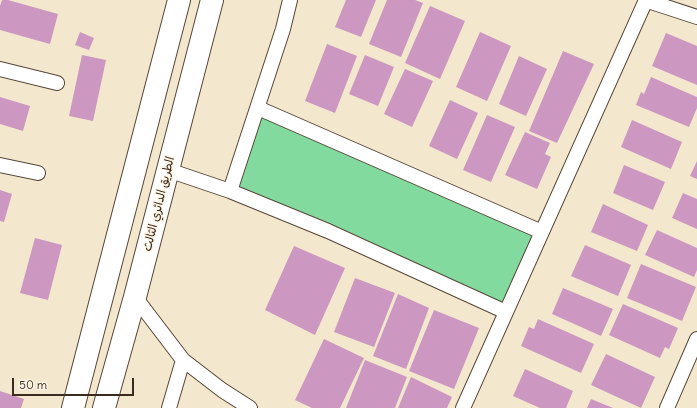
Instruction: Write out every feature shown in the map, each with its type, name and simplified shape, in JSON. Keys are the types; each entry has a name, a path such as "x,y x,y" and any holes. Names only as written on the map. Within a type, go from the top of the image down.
{"highway":[{"path":"73,408 179,0"},
{"name":"الطريق الدائري الثالث","path":"104,408 135,297 212,0"}],"street":[{"path":"230,191 258,108 283,28 290,0"},
{"path":"463,408 645,0 697,17"},
{"path":"0,69 56,82"},
{"path":"258,108 542,232"},
{"path":"0,164 38,174"},
{"path":"168,170 230,191 328,231 506,312"},
{"path":"135,297 183,360 222,390 250,408"},
{"path":"667,408 697,339"},
{"path":"169,408 183,360"}],"green space":[{"path":"259,109 545,234 509,313 232,191"}],"building":[{"path":"2,0 8,0 58,14 50,44 0,30 0,6"},
{"path":"346,0 376,0 361,37 335,27"},
{"path":"387,0 415,0 423,3 401,57 369,44"},
{"path":"430,6 465,21 440,79 405,63"},
{"path":"80,32 94,38 89,50 75,45"},
{"path":"480,32 511,46 487,101 456,87"},
{"path":"666,33 697,46 697,85 652,66"},
{"path":"327,44 357,56 335,113 305,101"},
{"path":"563,51 594,64 557,143 529,131"},
{"path":"82,55 106,60 93,121 69,116"},
{"path":"365,55 394,67 378,106 349,94"},
{"path":"519,56 547,69 526,116 499,104"},
{"path":"405,69 433,81 412,127 384,114"},
{"path":"651,77 697,97 697,108 689,127 636,105 641,92 644,94"},
{"path":"0,97 30,106 23,131 0,124"},
{"path":"450,100 478,113 457,159 429,146"},
{"path":"487,115 515,127 491,182 463,170"},
{"path":"632,120 682,142 671,169 621,147"},
{"path":"525,132 550,143 545,154 551,157 537,189 505,175"},
{"path":"697,161 697,179 690,176"},
{"path":"624,165 665,182 653,210 613,193"},
{"path":"0,190 12,194 4,222 0,221"},
{"path":"683,193 697,199 697,229 672,218"},
{"path":"603,204 648,225 637,251 591,232"},
{"path":"657,230 697,248 697,270 694,277 645,255"},
{"path":"35,238 62,245 48,300 20,293"},
{"path":"585,245 631,265 618,296 571,276"},
{"path":"294,246 345,268 315,335 265,310"},
{"path":"641,264 696,287 682,321 627,298"},
{"path":"355,278 395,293 374,347 334,332"},
{"path":"563,288 613,309 601,336 552,314"},
{"path":"398,294 429,308 406,369 373,356"},
{"path":"623,304 678,328 669,349 665,347 660,358 609,335"},
{"path":"434,310 479,328 454,389 409,371"},
{"path":"538,319 594,344 581,373 521,346 529,327 534,329"},
{"path":"324,339 364,358 340,408 312,408 295,400"},
{"path":"606,354 655,377 641,408 591,385"},
{"path":"365,360 407,377 395,408 346,408"},
{"path":"525,369 573,391 566,408 540,408 513,396"},
{"path":"411,377 452,397 447,408 398,408"},
{"path":"0,391 24,399 21,408 0,408"},
{"path":"591,399 613,408 587,408"}]}
